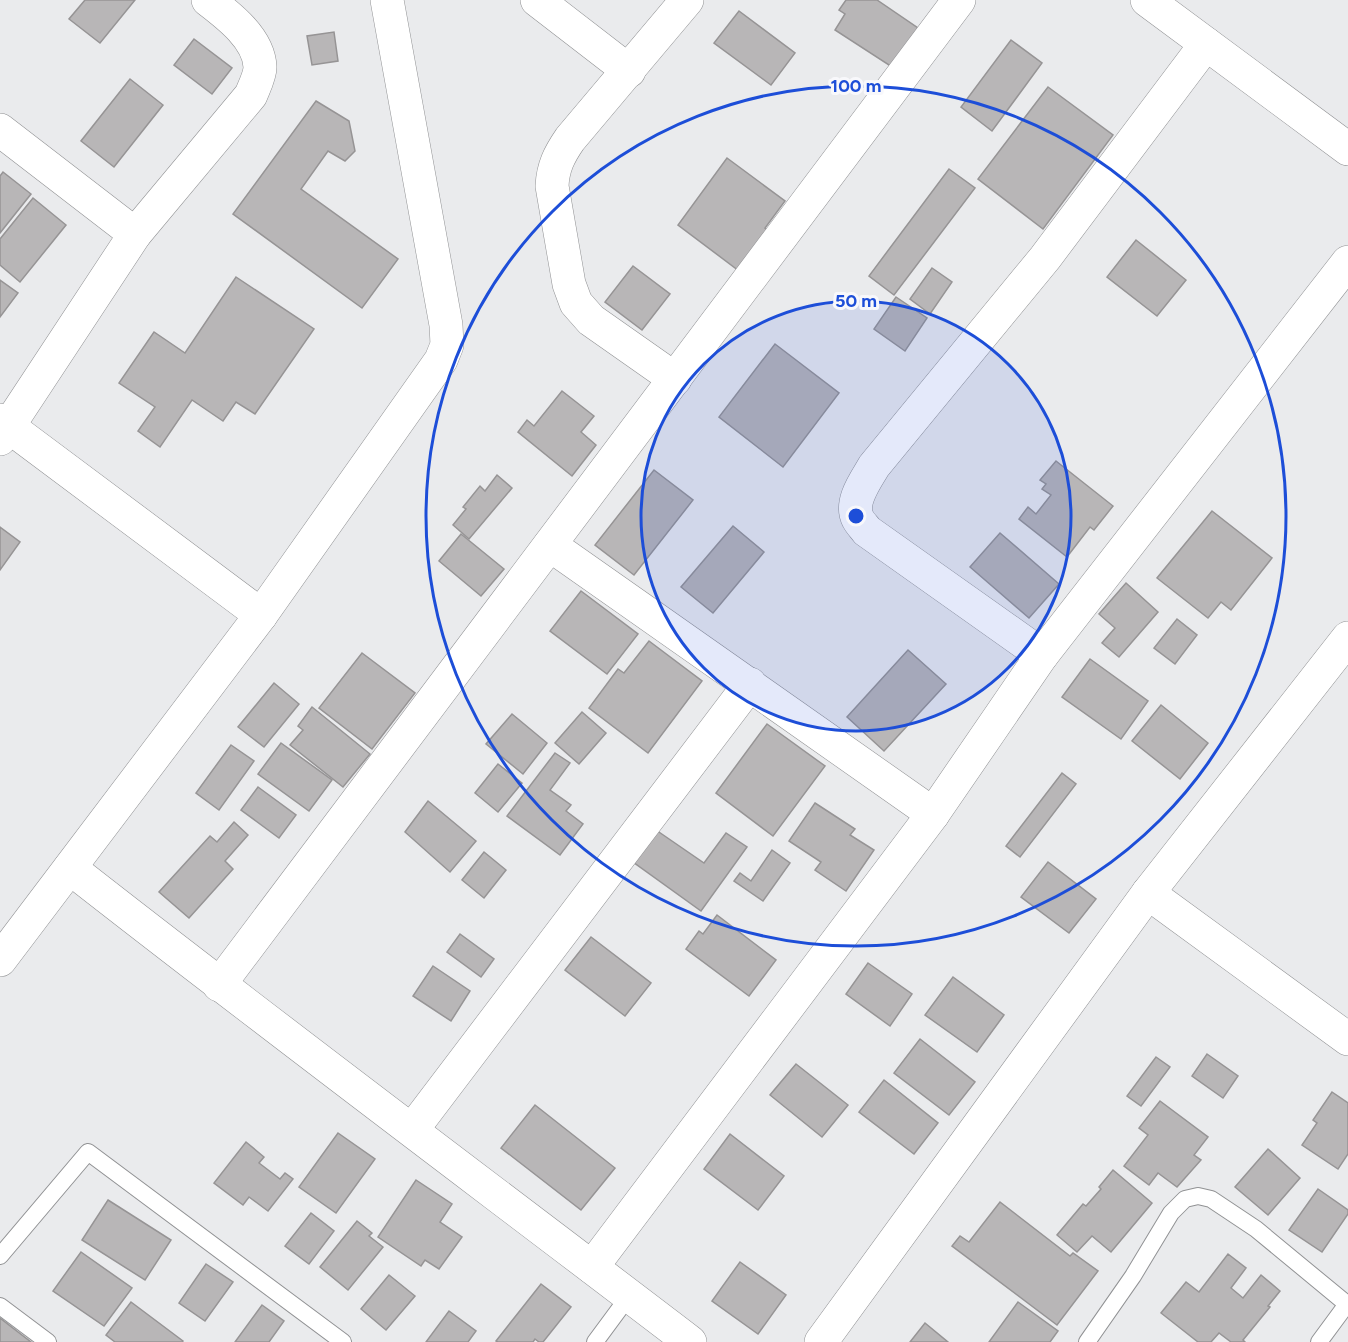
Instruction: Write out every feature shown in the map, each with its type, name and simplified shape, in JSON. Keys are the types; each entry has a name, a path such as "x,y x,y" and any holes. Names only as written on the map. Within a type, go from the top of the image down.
{"street":[{"path":"208,0 226,13 255,46 260,69 251,95 135,234 3,429 261,615"},
{"path":"0,960 261,615 441,360 447,345 446,325 387,0"},
{"path":"537,0 629,71"},
{"path":"675,379 591,320 576,303 569,284 552,186 552,173 558,156 687,0"},
{"path":"219,985 960,0"},
{"path":"1147,0 1348,149"},
{"path":"1042,655 867,531 858,520 855,509 860,491 874,466 1045,258 1206,44"},
{"path":"0,130 135,234"},
{"path":"592,1267 933,814 1042,655 1348,262"},
{"path":"550,545 933,814"},
{"path":"821,1342 1148,893 1348,638"},
{"path":"412,1130 750,684"},
{"path":"70,868 219,985 690,1342"},
{"path":"1148,893 1348,1039"}],"lane":[{"path":"0,1256 88,1152 343,1342"},
{"path":"1087,1342 1133,1276 1171,1213 1185,1199 1198,1196 1211,1199 1256,1229 1347,1304 1319,1342"},
{"path":"595,1342 630,1296"},
{"path":"0,1306 48,1342"}],"building":[{"path":"85,0 135,0 100,43 69,19"},
{"path":"846,0 877,0 918,28 892,67 835,30 845,14 839,10"},
{"path":"739,11 795,53 771,85 714,43"},
{"path":"334,32 338,61 312,65 307,36"},
{"path":"194,39 232,68 212,94 174,65"},
{"path":"1011,40 1042,63 992,131 961,107"},
{"path":"130,79 163,105 114,167 81,141"},
{"path":"1048,87 1113,135 1043,229 978,179"},
{"path":"316,101 349,121 355,151 345,161 328,151 301,189 398,259 362,308 233,214"},
{"path":"727,158 785,201 765,228 769,231 739,271 678,225"},
{"path":"949,169 975,188 894,295 869,276"},
{"path":"3,172 31,194 0,233 0,176"},
{"path":"33,198 66,225 20,282 0,265 0,239"},
{"path":"1136,240 1186,280 1157,316 1107,277"},
{"path":"633,266 670,294 642,330 605,302"},
{"path":"932,268 952,282 930,314 910,299"},
{"path":"236,277 314,329 255,414 236,402 223,421 192,400 160,447 138,431 155,407 119,383 154,332 185,353"},
{"path":"0,280 18,293 0,317"},
{"path":"896,297 927,318 905,351 874,329"},
{"path":"775,344 839,393 783,467 719,417"},
{"path":"562,391 594,416 581,432 596,445 572,476 518,432 527,420 534,426"},
{"path":"1056,461 1113,506 1094,530 1090,527 1067,557 1019,519 1028,507 1036,514 1051,495 1042,489 1046,484 1040,480"},
{"path":"654,470 693,500 634,575 595,545"},
{"path":"497,475 512,488 469,539 453,525 466,509 463,507 480,486 485,491"},
{"path":"1212,511 1272,558 1231,610 1221,602 1208,618 1157,578"},
{"path":"733,526 764,552 713,613 681,587"},
{"path":"0,527 20,542 0,570"},
{"path":"1000,533 1059,584 1029,618 970,567"},
{"path":"461,534 504,569 481,596 439,561"},
{"path":"1126,583 1158,612 1119,657 1102,643 1115,628 1099,614"},
{"path":"581,591 638,634 607,674 550,631"},
{"path":"1177,619 1197,635 1175,664 1154,648"},
{"path":"649,641 702,681 648,753 589,708 618,669 624,673"},
{"path":"908,650 946,684 884,751 847,717"},
{"path":"362,653 415,693 372,749 319,708"},
{"path":"1090,659 1148,701 1121,739 1062,697"},
{"path":"274,683 299,704 264,747 238,727"},
{"path":"1161,705 1208,743 1180,779 1132,741"},
{"path":"312,707 370,754 343,787 290,745 303,730 298,726"},
{"path":"582,712 606,733 579,764 555,743"},
{"path":"512,714 547,743 523,774 486,744"},
{"path":"767,724 825,766 773,836 716,793"},
{"path":"281,743 332,780 309,811 258,774"},
{"path":"231,745 254,761 219,810 196,793"},
{"path":"555,753 570,763 550,790 571,805 566,811 583,824 560,855 507,816"},
{"path":"498,764 522,783 498,812 475,793"},
{"path":"1062,773 1076,784 1020,857 1006,846"},
{"path":"258,787 296,815 279,838 241,810"},
{"path":"428,801 476,841 450,872 405,832"},
{"path":"815,803 855,829 850,835 874,850 846,891 815,870 821,862 789,841"},
{"path":"234,822 248,835 225,861 233,869 189,918 159,892 210,836 217,842"},
{"path":"656,830 704,863 726,833 747,847 701,911 633,862"},
{"path":"772,850 790,863 763,901 734,881 740,873 751,881"},
{"path":"484,852 506,870 484,898 462,880"},
{"path":"1048,862 1096,899 1069,933 1021,897"},
{"path":"717,915 776,960 749,996 686,949 699,931 703,934"},
{"path":"460,934 494,959 481,977 447,952"},
{"path":"591,937 651,983 625,1016 565,970"},
{"path":"868,963 912,994 890,1026 846,994"},
{"path":"433,966 470,991 451,1021 413,996"},
{"path":"953,977 1004,1015 977,1052 925,1015"},
{"path":"920,1039 975,1082 949,1115 894,1073"},
{"path":"1207,1054 1238,1076 1223,1098 1192,1076"},
{"path":"1156,1057 1170,1067 1141,1106 1127,1096"},
{"path":"796,1064 848,1105 822,1137 770,1095"},
{"path":"884,1080 938,1123 914,1154 859,1112"},
{"path":"1332,1092 1348,1103 1348,1154 1338,1169 1302,1145 1317,1123 1313,1120"},
{"path":"1160,1101 1208,1137 1194,1155 1201,1160 1177,1187 1158,1173 1149,1185 1124,1166 1148,1135 1139,1128"},
{"path":"535,1105 615,1168 581,1210 501,1148"},
{"path":"338,1133 375,1159 336,1213 299,1187"},
{"path":"730,1134 784,1176 758,1210 704,1169"},
{"path":"246,1142 264,1157 259,1163 280,1179 285,1173 293,1179 268,1211 249,1197 243,1205 214,1183"},
{"path":"1268,1149 1300,1178 1268,1215 1235,1187"},
{"path":"1113,1170 1152,1203 1111,1252 1092,1236 1077,1252 1057,1235 1083,1204 1086,1206 1101,1189 1099,1187"},
{"path":"416,1180 452,1204 440,1222 462,1237 439,1269 425,1260 421,1266 378,1237"},
{"path":"1318,1189 1348,1210 1348,1214 1322,1252 1289,1230"},
{"path":"108,1200 171,1240 145,1280 82,1240"},
{"path":"1000,1202 1070,1256 1073,1253 1098,1271 1057,1325 952,1246 960,1236 969,1242"},
{"path":"311,1213 334,1231 309,1264 285,1246"},
{"path":"357,1221 372,1233 369,1236 383,1247 348,1290 320,1267"},
{"path":"81,1252 132,1288 104,1326 53,1291"},
{"path":"1228,1254 1246,1268 1231,1288 1243,1298 1261,1275 1280,1291 1243,1340 1245,1342 1231,1342 1219,1333 1211,1342 1198,1342 1161,1313 1186,1282 1199,1292"},
{"path":"740,1262 786,1295 758,1334 712,1301"},
{"path":"206,1264 233,1282 205,1321 179,1303"},
{"path":"389,1275 415,1296 386,1330 361,1309"},
{"path":"541,1284 571,1307 543,1342 535,1339 533,1342 496,1341"},
{"path":"131,1302 183,1341 115,1342 106,1335"},
{"path":"1018,1302 1058,1331 1050,1342 989,1342"},
{"path":"262,1305 284,1321 269,1342 235,1342"},
{"path":"449,1311 476,1331 468,1342 426,1342"},
{"path":"0,1318 31,1342 0,1342"},
{"path":"925,1323 948,1342 910,1342"}]}
